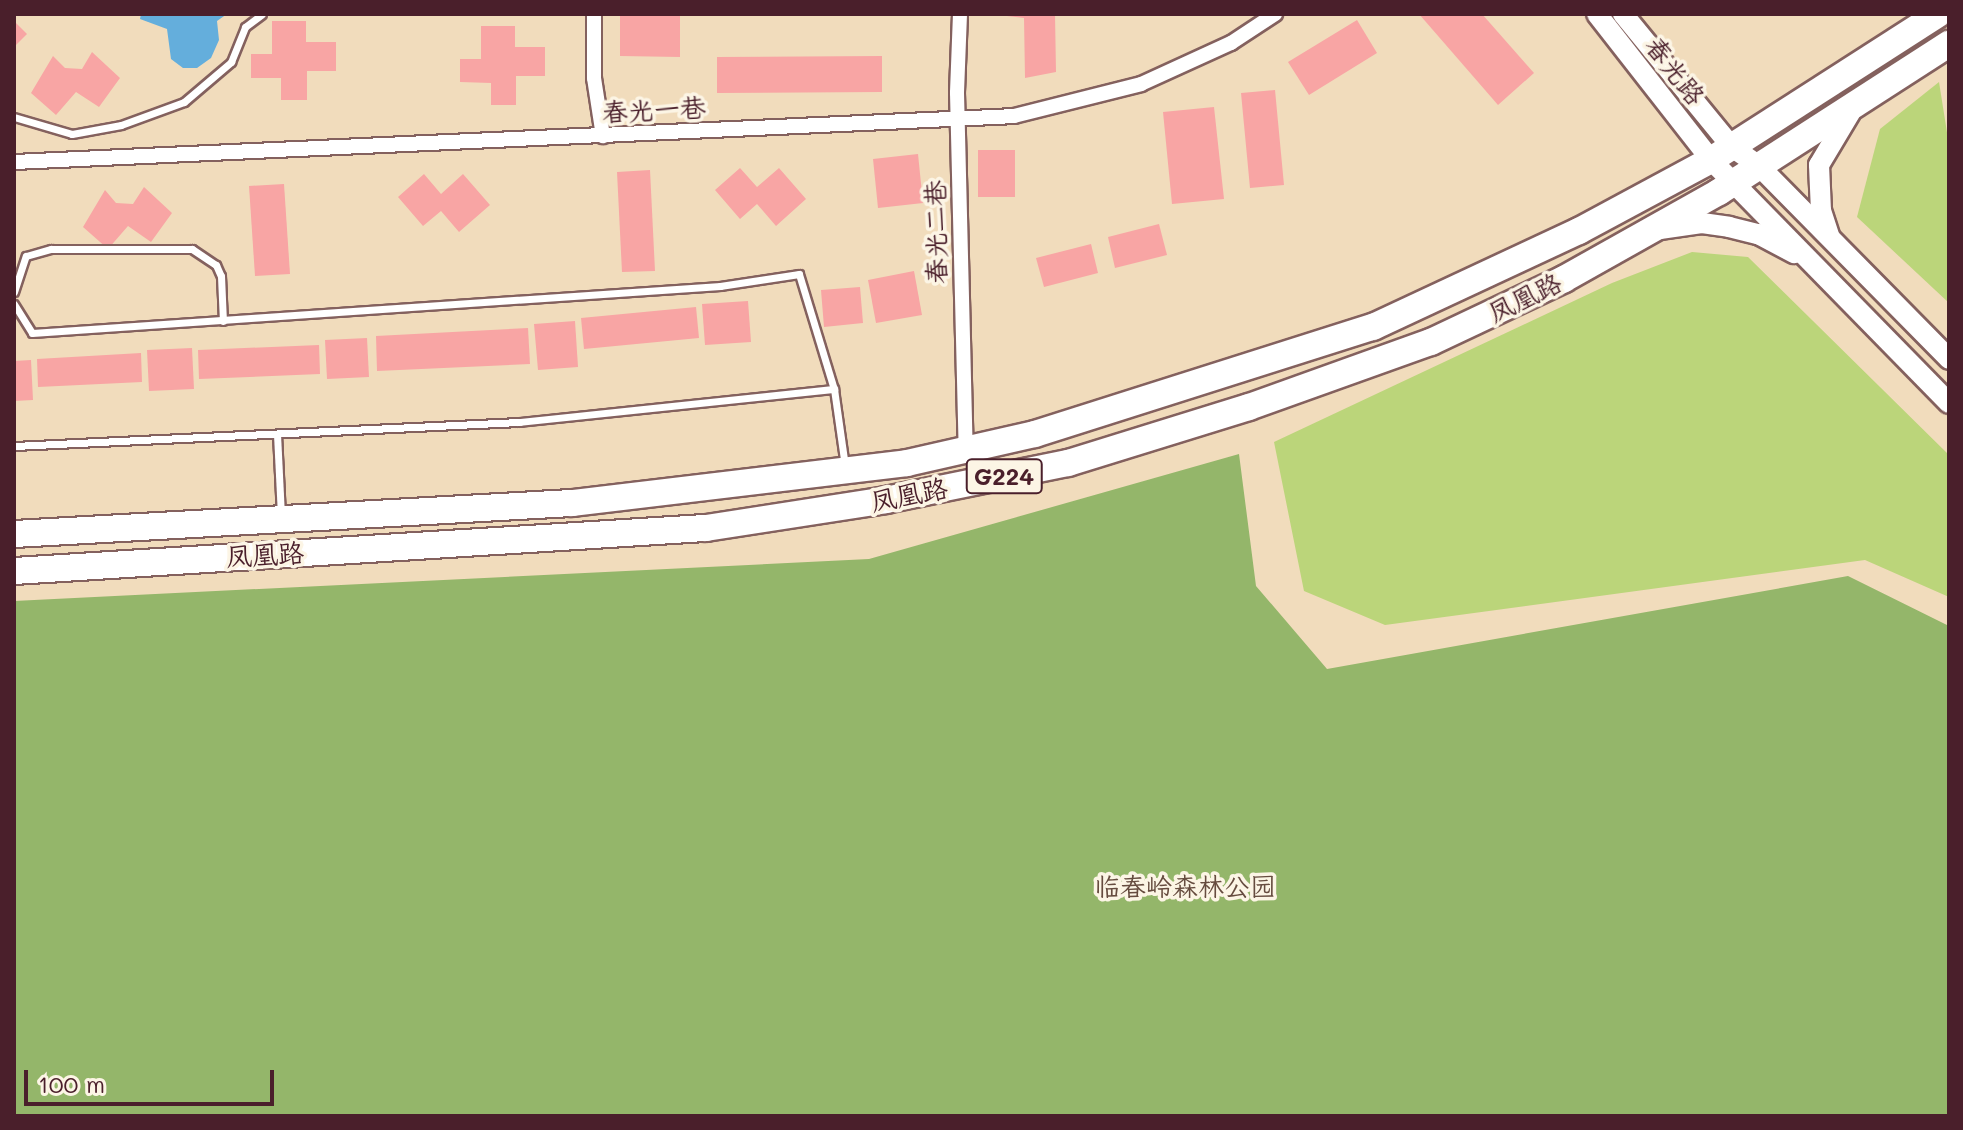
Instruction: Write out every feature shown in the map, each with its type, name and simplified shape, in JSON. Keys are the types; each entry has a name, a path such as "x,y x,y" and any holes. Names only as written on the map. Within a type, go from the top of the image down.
{"highway":[{"name":"凤凰路","path":"14,534 281,516 572,503 846,472 966,450 1222,378 1373,327 1579,231 1721,154 1938,14"},
{"name":"凤凰路","path":"14,571 706,528 886,500 1038,469 1249,407 1431,342 1564,279 1648,232 1734,182 1949,44"}],"main road":[{"name":"春光路","path":"1597,14 1721,154"},
{"name":"春光路","path":"1623,14 1721,154"},
{"path":"1830,238 1821,211 1819,165 1839,127 1862,100"},
{"path":"1721,154 1759,166 1949,359"},
{"path":"1721,154 1734,182 1949,403"},
{"path":"1648,232 1702,223 1729,227 1758,234 1806,259"}],"street":[{"path":"594,14 594,78 603,136"},
{"name":"春光二巷","path":"960,14 958,121 966,450"},
{"name":"春光一巷","path":"14,162 958,121 1050,110 1141,84 1231,43 1275,14"}],"lane":[{"path":"14,117 72,134 121,125 184,102 231,62 245,27 262,14"},
{"path":"14,292 26,256 51,249 192,249 216,265 221,276 223,321"},
{"path":"14,304 32,333 720,286 799,274 834,389 846,472"},
{"path":"14,446 519,422 834,389"},
{"path":"277,434 281,516"}],"green space":[{"path":"1939,82 1949,145 1949,303 1857,217 1880,129"},
{"path":"1692,252 1748,257 1949,455 1949,597 1865,560 1385,625 1304,591 1274,442 1612,283"},
{"name":"临春岭森林公园","path":"1239,454 1256,586 1327,669 1848,576 1949,626 1949,1116 14,1116 14,601 869,559"}],"water":[{"path":"141,14 227,14 217,21 219,40 211,58 197,68 183,68 171,59 167,29 140,19"}],"building":[{"path":"620,14 680,14 680,57 620,56"},
{"path":"989,14 1055,14 1056,72 1025,78 1024,18"},
{"path":"1419,14 1482,14 1534,73 1498,105"},
{"path":"1357,20 1377,53 1309,95 1288,62"},
{"path":"14,21 27,34 14,47"},
{"path":"272,21 306,21 306,42 336,42 336,71 307,71 307,100 281,100 281,78 251,78 251,54 272,54"},
{"path":"481,26 515,26 515,47 545,47 545,76 516,76 516,105 491,105 491,83 460,82 460,59 481,59"},
{"path":"92,52 120,78 99,107 76,92 56,115 31,93 53,56 65,68 82,69"},
{"path":"882,56 882,92 717,93 717,57"},
{"path":"1275,90 1284,185 1250,188 1241,93"},
{"path":"1214,107 1224,199 1172,204 1163,112"},
{"path":"978,150 1015,150 1015,197 978,197"},
{"path":"918,154 923,203 878,208 873,159"},
{"path":"740,168 757,187 779,168 806,199 776,226 757,204 740,219 715,190"},
{"path":"650,170 655,271 622,272 617,172"},
{"path":"424,174 441,194 463,174 490,205 459,232 441,211 423,226 398,197"},
{"path":"284,184 290,274 255,276 249,186"},
{"path":"144,187 172,213 151,242 128,226 108,249 83,227 105,190 116,203 133,204"},
{"path":"1159,224 1167,255 1115,268 1108,237"},
{"path":"1091,244 1098,273 1044,287 1036,258"},
{"path":"914,271 922,315 876,323 868,280"},
{"path":"860,287 863,323 824,327 821,290"},
{"path":"748,301 751,342 705,345 702,304"},
{"path":"696,307 699,338 584,349 581,318"},
{"path":"575,321 578,367 538,370 534,324"},
{"path":"528,328 530,364 377,371 376,336"},
{"path":"367,338 369,377 327,379 325,340"},
{"path":"319,345 320,374 199,379 198,350"},
{"path":"192,348 194,389 149,391 147,350"},
{"path":"141,353 142,382 38,387 37,359"},
{"path":"31,360 33,400 14,401 14,361"}]}
